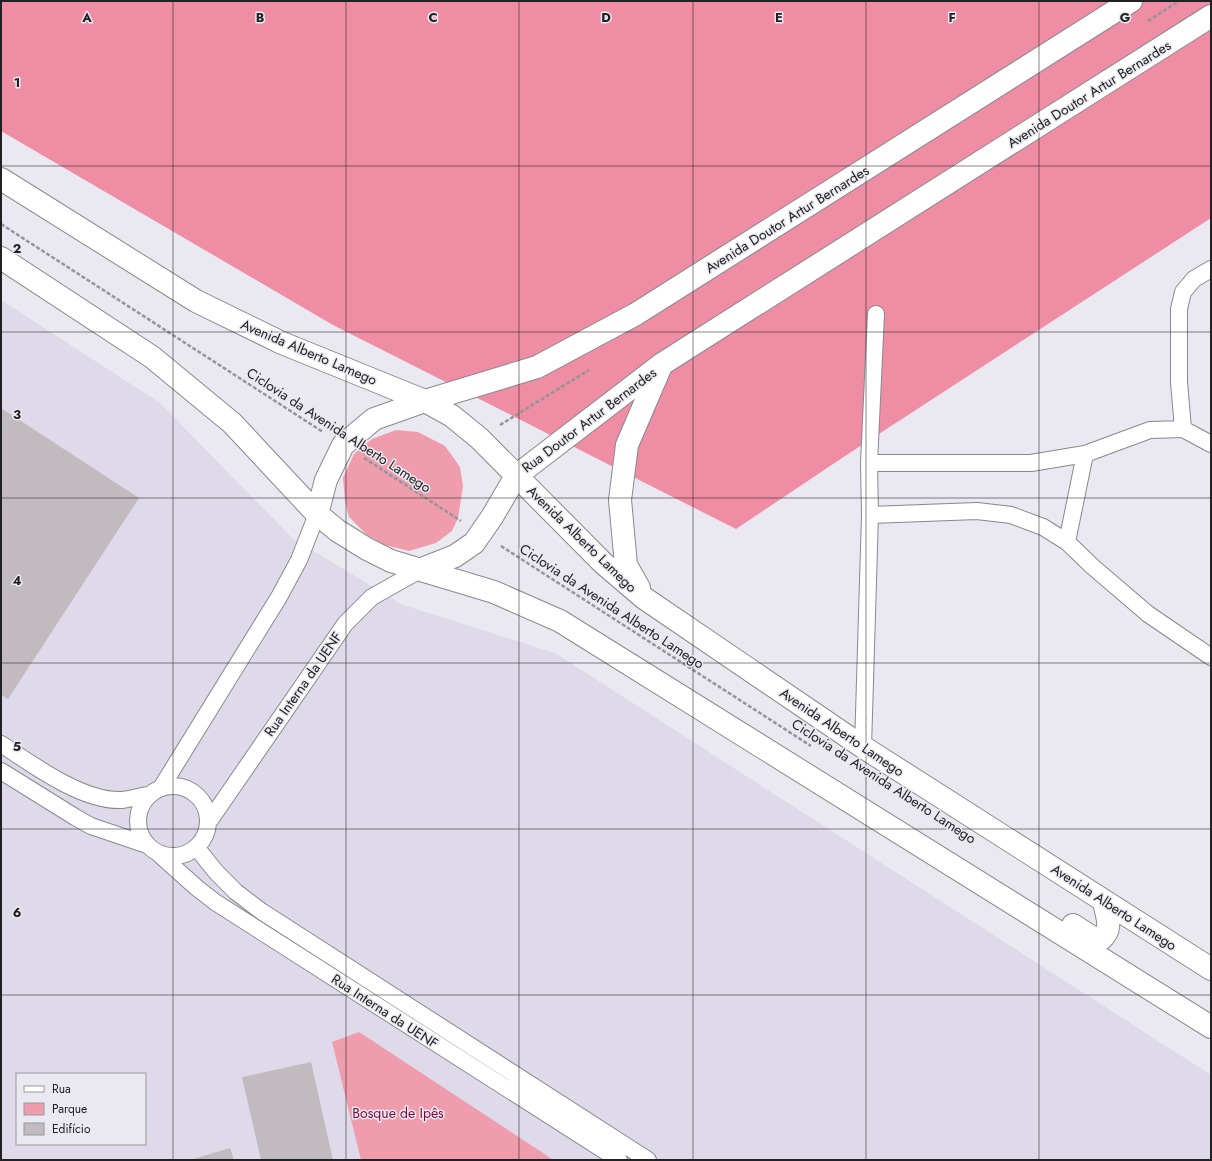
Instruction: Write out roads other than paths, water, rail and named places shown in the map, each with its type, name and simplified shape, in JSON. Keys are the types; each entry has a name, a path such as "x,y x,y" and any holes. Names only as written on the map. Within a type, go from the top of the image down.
{"main road":[{"name":"Avenida Doutor Artur Bernardes","path":"317,514 326,480 344,445 374,419 537,367 636,314 1131,1"},
{"name":"Avenida Doutor Artur Bernardes","path":"662,364 1211,16"},
{"name":"Avenida Alberto Lamego","path":"1,178 196,301 282,343 425,402 452,416 479,438 603,563 644,598 863,747 1211,969"},
{"path":"1,258 152,357 232,423 317,514 338,531 366,549 391,561 422,569 494,592 560,621 1211,1027"},
{"name":"Rua Doutor Artur Bernardes","path":"516,476 662,364"},
{"path":"644,598 626,565 620,500 627,446 662,364"},
{"path":"422,569 455,556 474,543 492,518 516,476"},
{"path":"975,880 991,881 1034,900 1093,938 1101,939 1108,932 1109,922 1104,901"}],"lane":[{"path":"1183,429 1179,382 1179,308 1183,292 1194,279 1211,269"},
{"path":"863,747 870,515 869,463 876,314"},
{"path":"869,463 1031,463 1085,454 1150,430 1183,429 1211,444"},
{"path":"1067,542 1085,454"},
{"path":"870,515 977,511 1011,515 1043,527 1067,542 1092,567 1148,614 1211,657"},
{"name":"Rua Interna da UENF","path":"317,514 299,560 279,597 155,791 141,806 138,819 140,832 152,849 215,902 620,1160"},
{"name":"Rua Interna da UENF","path":"1,771 91,826 171,856 185,854 196,847 205,836 208,823 345,624 372,597 422,569"},
{"path":"1,744 57,779 84,793 103,798 122,800 175,786 188,789 199,798 206,809 208,823"},
{"name":"Rua Interna da UENF","path":"196,847 216,872 236,892 261,911 648,1160"}],"park label":[{"name":"Bosque de Ipês","path":"398,1113"}]}
